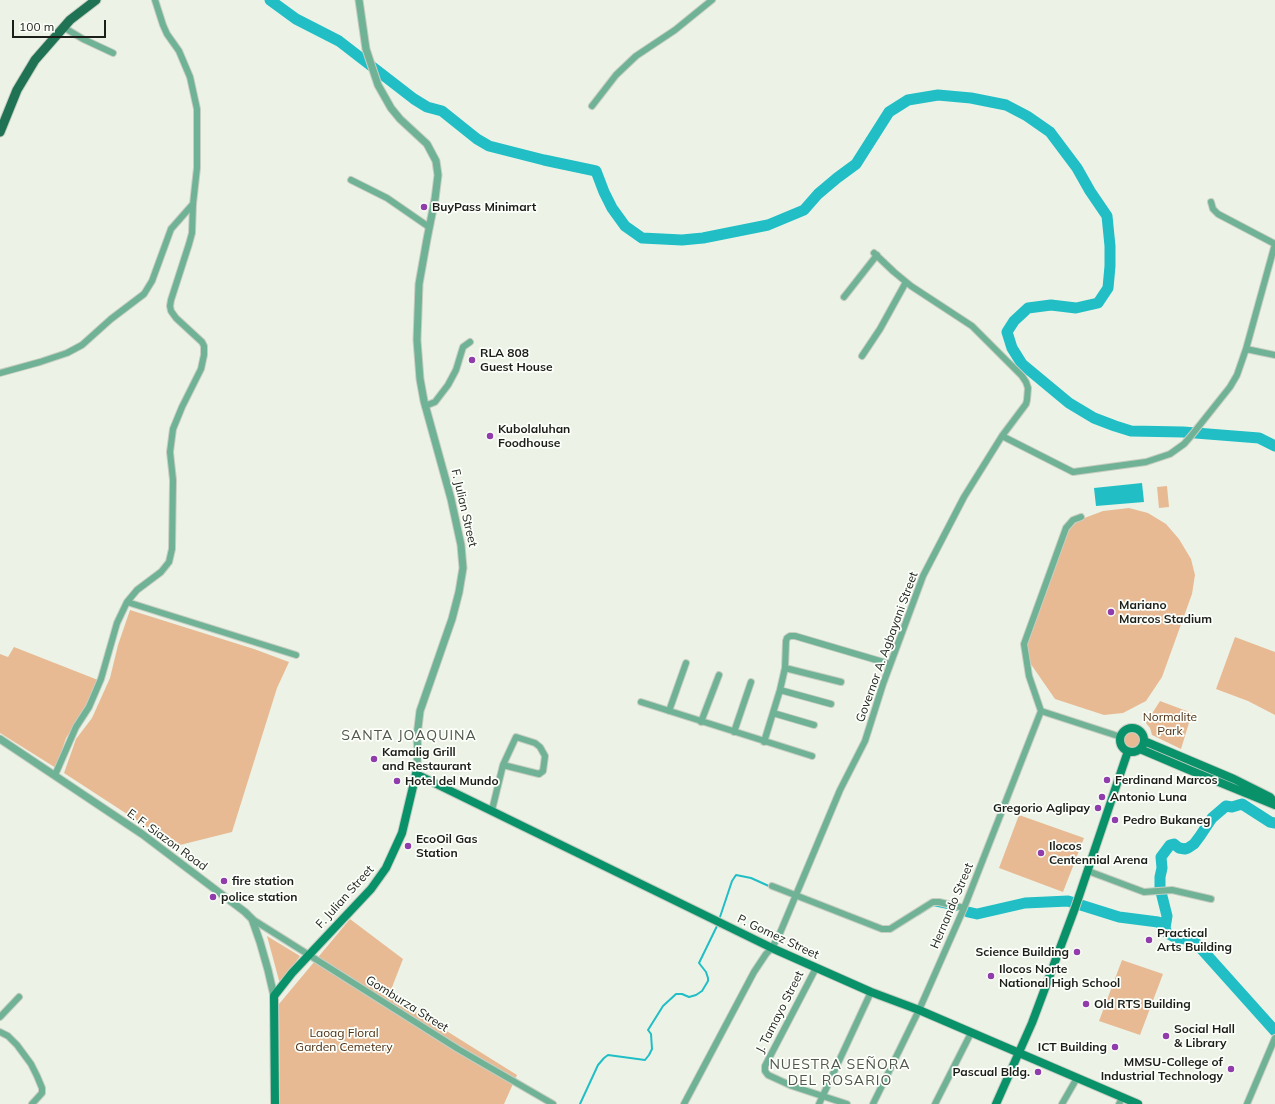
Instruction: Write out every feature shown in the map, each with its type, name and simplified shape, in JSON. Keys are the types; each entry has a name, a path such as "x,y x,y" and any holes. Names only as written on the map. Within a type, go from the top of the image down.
{"main road":[{"path":"0,132 17,90 35,60 70,20 96,0"},
{"path":"1134,729 1142,734 1144,740 1140,749 1135,752 1128,752 1121,744 1121,737 1128,730 1134,729"},
{"path":"1144,740 1234,779 1270,798 1275,804"},
{"path":"1140,749 1275,804"},
{"path":"996,1104 1032,1023 1077,905 1128,752"},
{"name":"P. Gomez Street","path":"416,774 772,948 871,992 919,1010 970,1033 1018,1052 1077,1078 1121,1101 1138,1104"},
{"name":"F. Julian Street","path":"274,996 309,955 371,889 386,868 402,833 416,774"},
{"path":"274,996 275,1104"}],"street":[{"path":"55,774 76,726 89,707 101,679 118,623 127,602 136,590 161,572 169,562 172,549 173,480 170,452 173,429 201,369 203,359 204,350 202,342 176,318 170,306 189,244 192,228 193,204 198,168 198,128 195,98 190,77 178,51 167,34 155,0"},
{"name":"F. Julian Street","path":"359,0 366,48 378,85 391,108 400,119 427,144 436,161 438,175 419,284 417,340 420,379 425,406 452,499 461,545 463,568 452,619 420,711 417,736 418,752 416,774"},
{"path":"592,106 616,75 636,56 675,30 712,0"},
{"path":"63,27 83,39 113,53"},
{"path":"351,180 387,198 429,226"},
{"path":"1002,436 1073,472 1156,460 1170,454 1184,444 1230,387 1237,375 1246,349 1275,244 1218,214 1212,209 1210,202"},
{"path":"0,373 61,355 82,345 111,319 144,294 152,281 171,229 193,204"},
{"name":"Governor A. Agbayani Street","path":"684,1104 754,972 777,939 838,797 865,741 890,664 923,576 964,497 1002,436 1026,404 1028,394 1026,382 972,326 906,282 875,254 844,297"},
{"path":"862,356 880,329 906,282"},
{"path":"425,406 435,402 448,385 456,370 463,347 470,342"},
{"path":"1246,349 1275,355"},
{"path":"1081,517 1073,520 1066,528 1024,644 1029,676 1041,711 1121,737"},
{"path":"127,602 296,655"},
{"path":"764,742 780,690 785,668 786,641 790,636 890,664"},
{"path":"669,712 686,664"},
{"path":"785,668 841,682"},
{"path":"701,722 719,675"},
{"path":"734,732 751,682"},
{"path":"780,690 831,704"},
{"path":"642,702 669,712 812,756"},
{"name":"Hernando Street","path":"873,1104 919,1010 964,908 1003,812 1041,711"},
{"path":"773,713 814,725"},
{"path":"492,810 503,765 516,737 535,743 540,747 545,756 543,771 539,774 503,765"},
{"name":"E. F. Siazon Road","path":"0,739 55,774 142,834 252,919"},
{"path":"1088,871 1144,892 1172,890 1211,899"},
{"path":"772,886 882,929 890,929 934,902 964,908"},
{"path":"252,919 268,970 274,996"},
{"name":"Gomburza Street","path":"252,919 458,1049 553,1104"},
{"name":"J. Tamayo Street","path":"816,968 765,1066 765,1071 768,1075 792,1086 824,1095"},
{"path":"819,1104 871,992"},
{"path":"0,1017 19,997"},
{"path":"0,1032 8,1036 17,1045 38,1076 42,1093 32,1104"},
{"path":"935,1104 970,1033"},
{"path":"1247,1104 1275,1038"},
{"path":"1062,1104 1077,1078"},
{"path":"824,1095 847,1104"}],"green space":[{"path":"1167,486 1169,507 1159,508 1157,487"},
{"name":"Mariano Marcos Stadium","path":"1129,508 1148,513 1166,524 1179,539 1191,559 1195,575 1192,594 1162,677 1146,701 1123,713 1104,715 1055,699 1028,660 1027,645 1066,532 1079,520 1103,511"},
{"path":"130,610 254,649 289,662 277,688 232,832 176,846 64,773 76,739 92,718 110,678 118,645"},
{"path":"1235,637 1275,652 1275,715 1248,701 1216,689"},
{"path":"14,647 98,680 83,713 66,738 56,768 0,733 0,654 8,657"},
{"name":"Normalite Park","path":"1160,701 1192,713 1181,749 1152,735 1150,728 1146,723"},
{"path":"1133,730 1140,733 1143,740 1140,747 1133,750 1126,747 1123,740 1126,733"},
{"name":"Ilocos Centennial Arena","path":"1019,815 1084,838 1063,892 999,868"},
{"name":"Laoag Floral Garden Cemetery","path":"350,919 403,959 389,995 517,1075 504,1104 280,1104 279,1004"},
{"path":"267,936 300,956 280,984"},
{"path":"1122,960 1163,974 1140,1035 1099,1021"}],"water":[{"path":"1142,483 1144,502 1096,506 1094,488"}],"waterway":[{"path":"270,0 296,19 339,41 414,99 427,107 442,111 477,139 489,146 596,171 612,208 625,226 642,238 682,240 703,238 768,225 804,210 818,194 856,164 889,112 908,100 938,95 971,98 1006,105 1027,116 1050,132 1077,168 1107,216 1110,246 1108,288 1098,303 1076,308 1051,305 1028,308 1014,321 1007,332 1012,348 1022,364 1069,403 1094,418 1115,426 1131,431 1183,432 1259,438 1275,446"},
{"path":"1165,928 1167,916 1160,888 1162,868 1161,857 1170,845 1174,844 1179,848 1185,849 1194,844 1212,818 1226,806 1232,807 1242,804 1270,822 1275,823"},
{"path":"720,917 732,881 736,875 751,878 771,887"},
{"path":"968,912 977,914 1025,903 1068,901 1119,917 1158,922 1165,928 1167,933 1176,938 1186,939 1197,944 1275,1031"},
{"path":"918,915 933,905 957,910"},
{"path":"580,1104 598,1065 604,1058 608,1055 645,1060 652,1049 651,1034 648,1030 663,1006 676,994 682,994 689,997 702,991 708,981 708,978 706,972 699,963 717,926"}],"place":[{"name":"BuyPass Minimart","path":"424,207"},
{"name":"RLA 808 Guest House","path":"472,360"},
{"name":"Kubolaluhan Foodhouse","path":"490,436"},
{"name":"Mariano Marcos Stadium","path":"1111,612"},
{"name":"Kamalig Grill and Restaurant","path":"374,759"},
{"name":"Ferdinand Marcos","path":"1107,780"},
{"name":"Hotel del Mundo","path":"397,781"},
{"name":"Antonio Luna","path":"1102,797"},
{"name":"Gregorio Aglipay","path":"1098,808"},
{"name":"Pedro Bukaneg","path":"1115,820"},
{"name":"EcoOil Gas Station","path":"408,846"},
{"name":"Ilocos Centennial Arena","path":"1041,853"},
{"name":"fire station","path":"224,881"},
{"name":"police station","path":"213,897"},
{"name":"Practical Arts Building","path":"1149,940"},
{"name":"Science Building","path":"1077,952"},
{"name":"Ilocos Norte National High School","path":"991,976"},
{"name":"Old RTS Building","path":"1086,1004"},
{"name":"Social Hall & Library","path":"1166,1036"},
{"name":"ICT Building","path":"1115,1047"},
{"name":"MMSU-College of Industrial Technology","path":"1231,1069"},
{"name":"Pascual Bldg.","path":"1038,1072"}],"district":[{"name":"SANTA JOAQUINA","path":"409,736"},
{"name":"NUESTRA SEÑORA DEL ROSARIO","path":"840,1074"}]}
